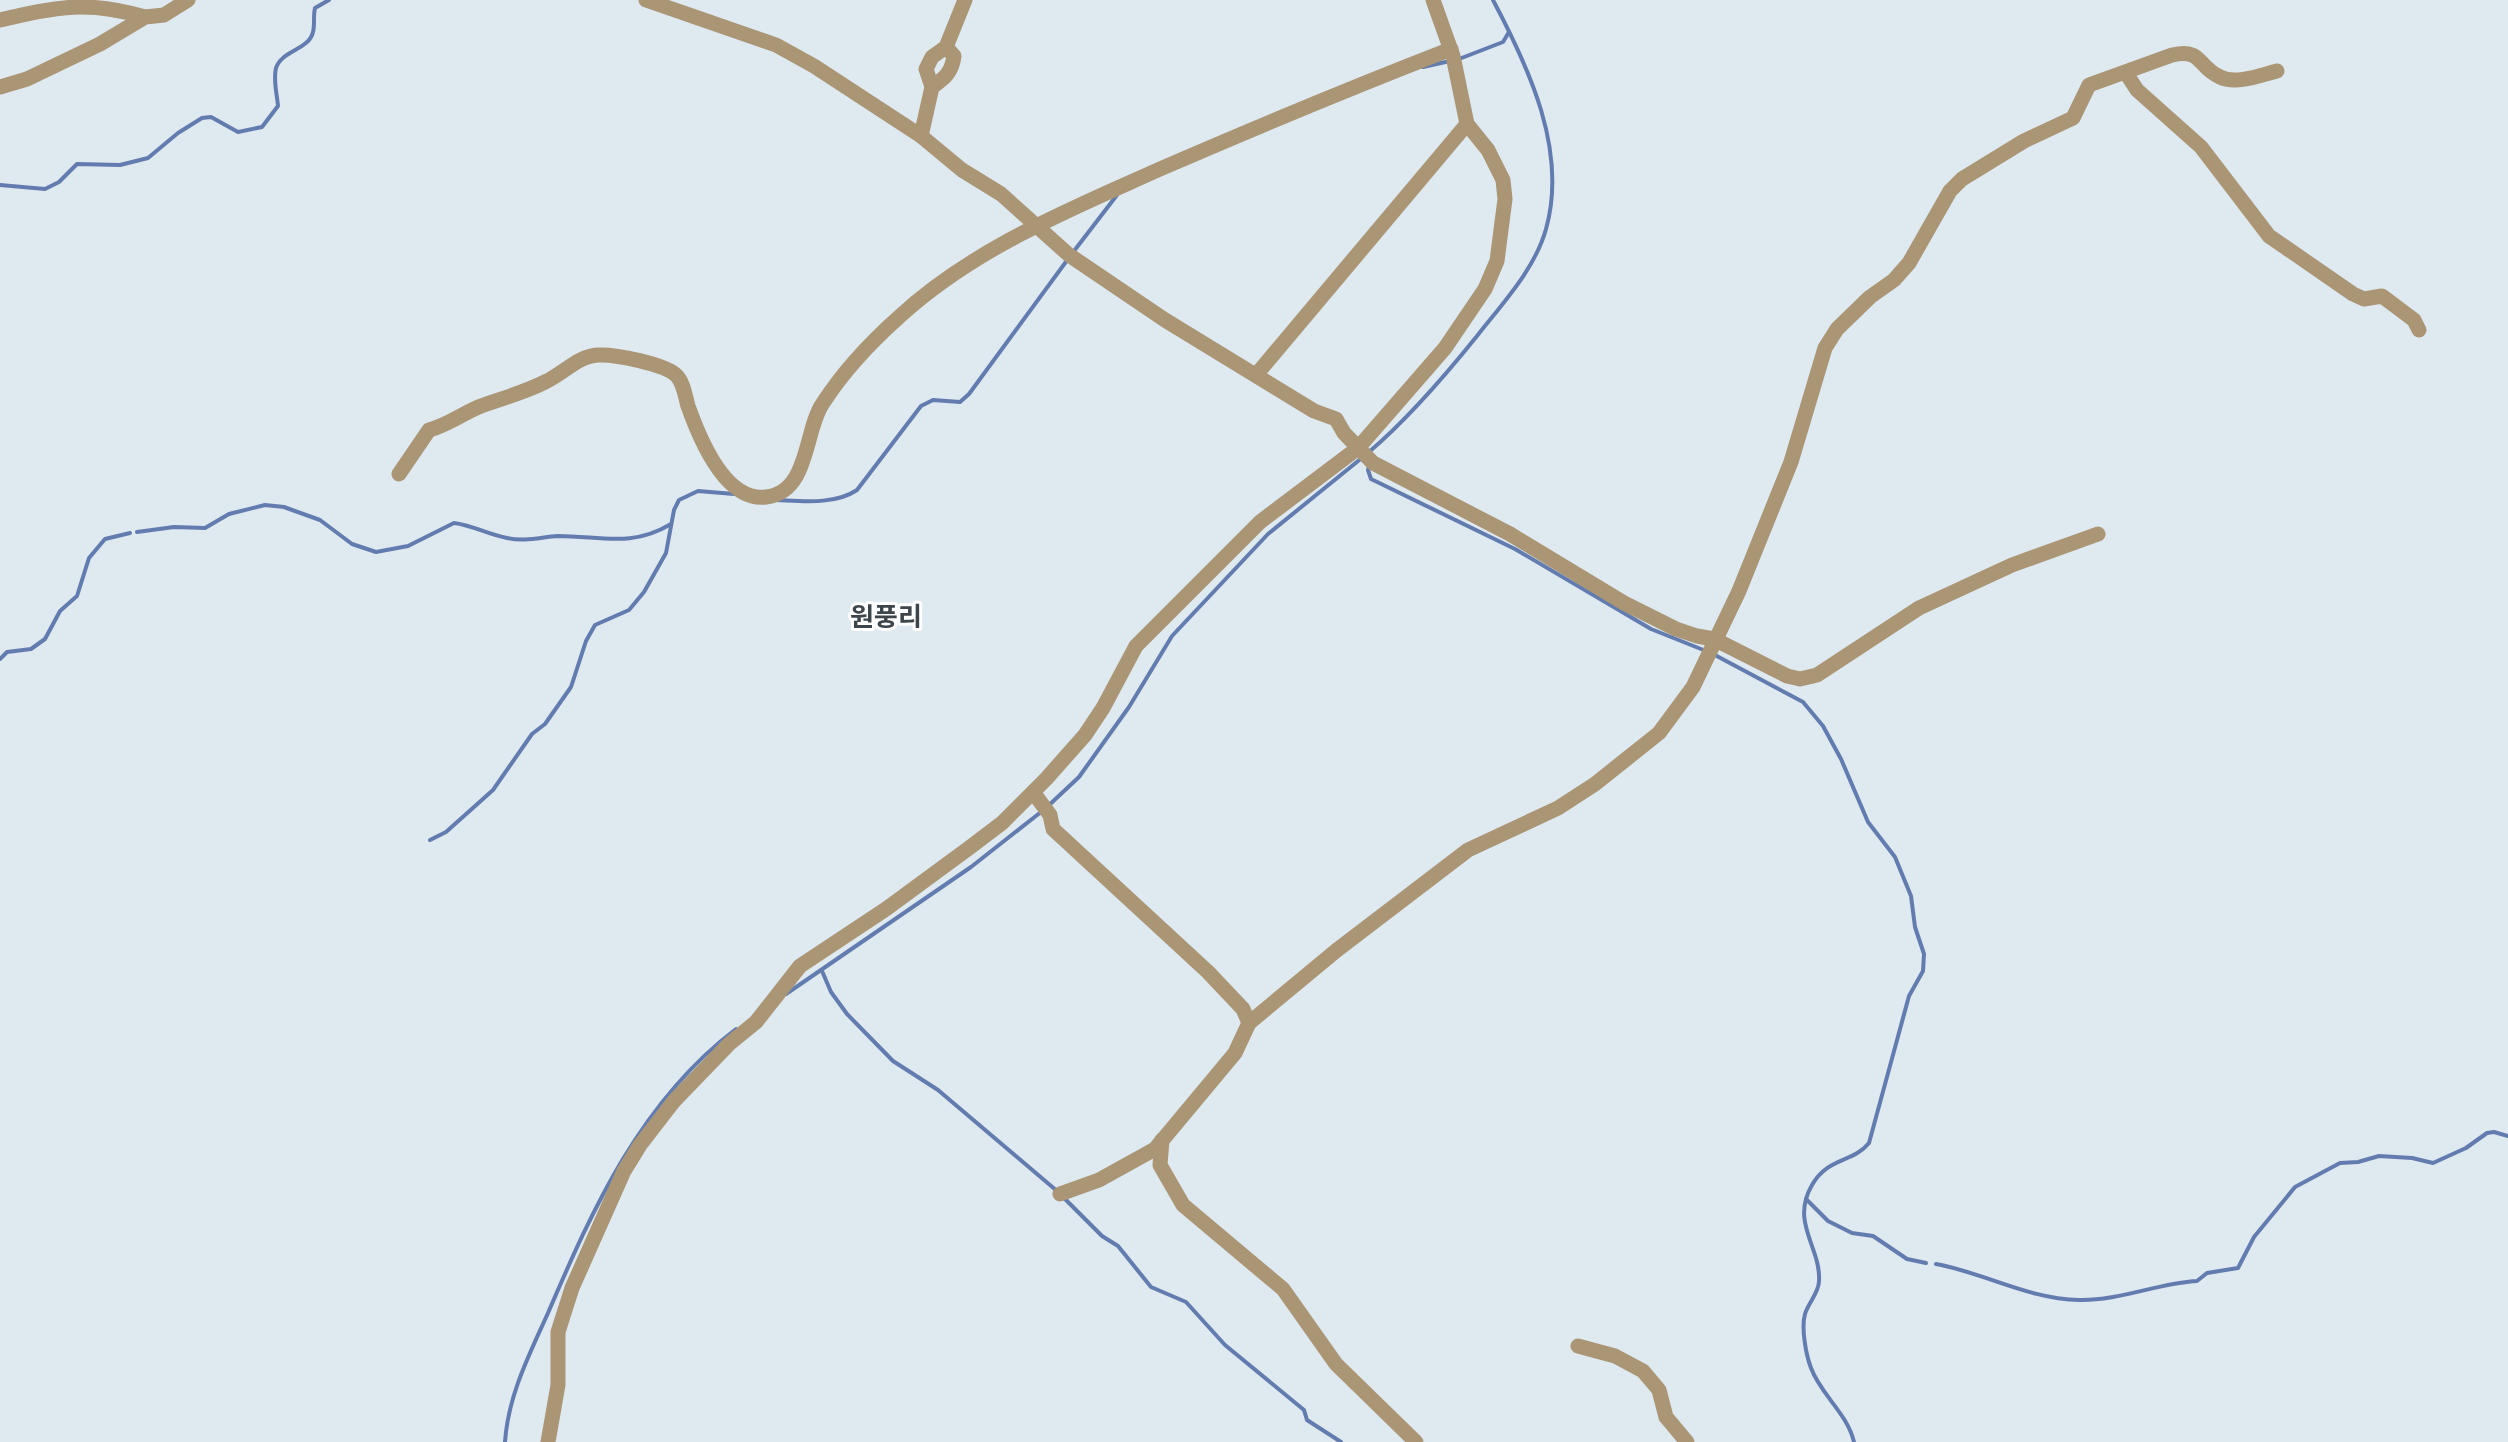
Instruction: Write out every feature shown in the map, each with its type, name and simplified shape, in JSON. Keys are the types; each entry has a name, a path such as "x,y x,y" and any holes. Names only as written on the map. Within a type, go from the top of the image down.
{"street":[{"path":"0,20 82,5 116,8 145,17 164,15 188,0"},
{"path":"646,0 751,35 794,54 921,136 962,170 1001,194 1069,255 1165,320 1314,411 1336,418 1344,433 1373,463 1510,534 1623,603 1676,628 1697,636 1714,639 1787,676 1800,679 1817,675 1919,608 2012,565 2098,534"},
{"path":"921,136 932,87 926,69 932,57 946,47 965,0"},
{"path":"548,1442 558,1385 558,1332 572,1288 605,1212 640,1145 674,1101 708,1064 756,1022 800,966 886,909 969,848 1002,823 1034,792 1085,735 1103,708 1136,646 1153,627 1260,522 1358,448 1445,348 1485,289 1497,261 1505,210 1503,180 1488,150 1467,124 1451,49 1433,0"},
{"path":"0,87 27,79 100,44 145,17"},
{"path":"932,87 944,79 953,68 954,56 946,47"},
{"path":"399,474 429,430 442,427 479,407 550,380 582,358 612,355 671,371 680,379 704,445 725,479 745,492 767,497 782,491 796,477 820,406 883,332 945,281 1037,224 1276,119 1451,49"},
{"path":"1060,1194 1099,1179 1155,1149 1230,1060 1249,1023 1337,950 1468,850 1558,808 1594,784 1659,733 1693,687 1714,639 1739,591 1791,462 1825,348 1837,329 1870,297 1894,280 1909,263 1950,191 1962,178 2024,141 2073,118 2089,85 2185,52 2196,55 2206,67 2222,78 2244,79 2277,71"},
{"path":"2126,73 2137,90 2201,147 2269,236 2353,294 2364,299 2382,296 2414,320 2419,330"},
{"path":"1256,375 1467,124"},
{"path":"1034,792 1050,815 1053,829 1208,972 1243,1009 1249,1023"},
{"path":"1162,1140 1160,1165 1183,1205 1283,1289 1336,1364 1416,1442"},
{"path":"1578,1346 1615,1356 1643,1371 1659,1390 1666,1417 1687,1442"}],"waterway":[{"path":"0,185 45,189 59,182 77,164 120,165 148,158 178,133 202,118 211,117 238,132 262,127 278,106 275,77 279,62 311,38 315,8 329,0"},
{"path":"1369,452 1426,397 1517,286 1534,258 1546,229 1552,200 1552,170 1548,140 1531,82 1493,0"},
{"path":"1459,59 1503,42 1509,32"},
{"path":"1423,67 1450,61"},
{"path":"1074,251 1117,195"},
{"path":"777,500 829,500 857,490 921,406 933,400 960,402 969,394 1068,259"},
{"path":"1047,807 1079,777 1129,707 1172,636 1268,534 1363,457"},
{"path":"1369,466 1371,479 1515,549 1651,629 1706,651"},
{"path":"430,840 446,832 493,790 532,734 545,724 571,687 586,641 595,625 629,610 644,592 666,553 674,510 679,500 698,491 734,494"},
{"path":"137,532 174,527 205,528 229,514 265,505 284,507 320,520 352,544 376,552 408,546 454,523 500,537 520,540 558,536 629,538 643,536 671,524"},
{"path":"0,659 7,652 31,649 45,639 60,611 77,596 89,558 105,539 130,533"},
{"path":"1713,654 1803,702 1823,726 1841,759 1868,822 1895,857 1911,896 1915,927 1924,954 1923,971 1909,996 1869,1143 1856,1154 1825,1169 1818,1176 1806,1199 1804,1211 1805,1223 1816,1257 1819,1281 1804,1320 1807,1356 1815,1378 1846,1422 1854,1442"},
{"path":"786,994 971,867 1041,812"},
{"path":"822,971 831,992 847,1014 893,1061 938,1090 1057,1191"},
{"path":"505,1442 510,1408 521,1376 602,1196 623,1159 673,1089 702,1058 736,1029"},
{"path":"1936,1264 1972,1273 2024,1291 2060,1299 2094,1300 2197,1281 2207,1273 2238,1268 2254,1237 2295,1187 2340,1163 2358,1162 2379,1156 2412,1158 2433,1163 2466,1148 2487,1133 2494,1132 2508,1136"},
{"path":"1062,1196 1102,1236 1118,1246 1151,1287 1186,1302 1225,1345 1304,1410 1307,1420 1341,1442"},
{"path":"1806,1199 1828,1221 1852,1233 1873,1236 1907,1259 1926,1263"}],"district":[{"name":"원풍리","path":"886,617"}]}
